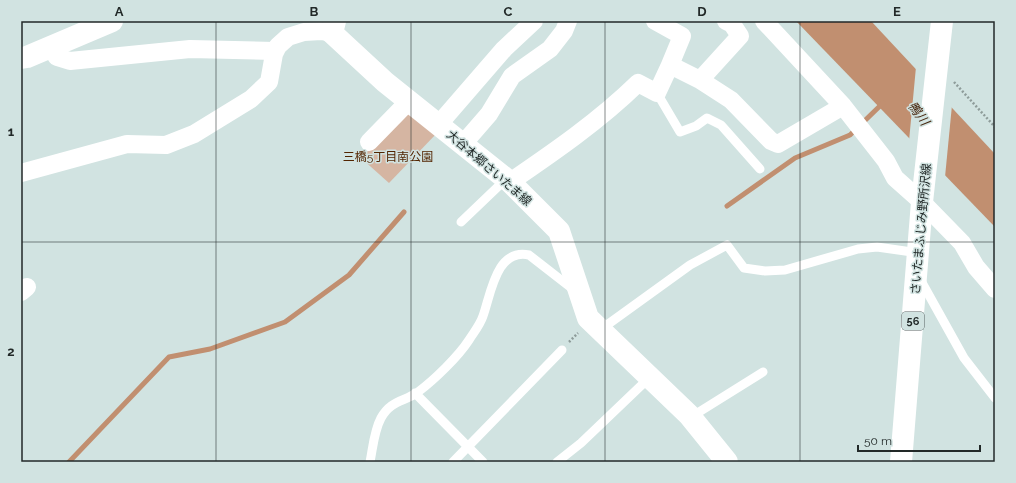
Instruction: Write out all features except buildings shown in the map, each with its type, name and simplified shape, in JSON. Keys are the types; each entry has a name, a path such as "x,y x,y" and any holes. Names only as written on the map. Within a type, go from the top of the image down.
{"main road":[{"name":"さいたまふじみ野所沢線","path":"901,462 924,179 942,21"},
{"path":"21,58 27,58 102,23"},
{"name":"大谷本郷さいたま線","path":"334,27 385,82 508,180 559,232 588,318 691,417 727,462"}],"street":[{"path":"439,124 504,49 534,21"},
{"path":"463,144 489,114 512,76 550,49 564,31 568,21"},
{"path":"508,180 559,149 622,99 638,83 657,92 682,36 655,21"},
{"path":"700,80 740,36 732,24 726,21"},
{"path":"764,21 843,106 886,161 894,178 922,202 962,243 976,267 995,289"},
{"path":"21,173 126,144 166,145 194,134 251,99 270,82 275,51 278,46 288,37 304,32 321,31 334,27"},
{"path":"50,47 57,57 70,61 190,49 275,51"},
{"path":"670,64 700,80 731,100 771,141 778,144 843,106"},
{"path":"370,142 409,101"}],"lane":[{"path":"657,92 680,132 696,126 707,118 721,125 760,169"},
{"path":"461,222 508,180"},
{"path":"595,325 690,265 727,245 744,268 765,271 785,270 858,249 877,247 919,253"},
{"path":"370,462 376,432 381,418 394,403 415,393 444,368 468,342 480,323 493,281 500,268 512,257 522,254 529,255 580,294"},
{"path":"917,274 964,358 995,398"},
{"path":"453,462 562,350"},
{"path":"691,417 763,372"},
{"path":"557,462 581,443 649,378"},
{"path":"415,393 483,462"}],"path":[{"path":"938,64 995,127"},
{"path":"562,350 595,325"}],"green space":[{"name":"三橋5丁目南公園","path":"409,110 437,133 389,183 361,158"}],"water":[{"name":"鴨川","path":"796,21 871,21 995,154 995,227"}],"pier":[{"path":"916,67 952,105 945,177 909,141"}],"waterway":[{"path":"727,206 795,158 850,135 883,103"},
{"path":"69,462 169,357 210,349 285,322 349,275 404,212"}]}
